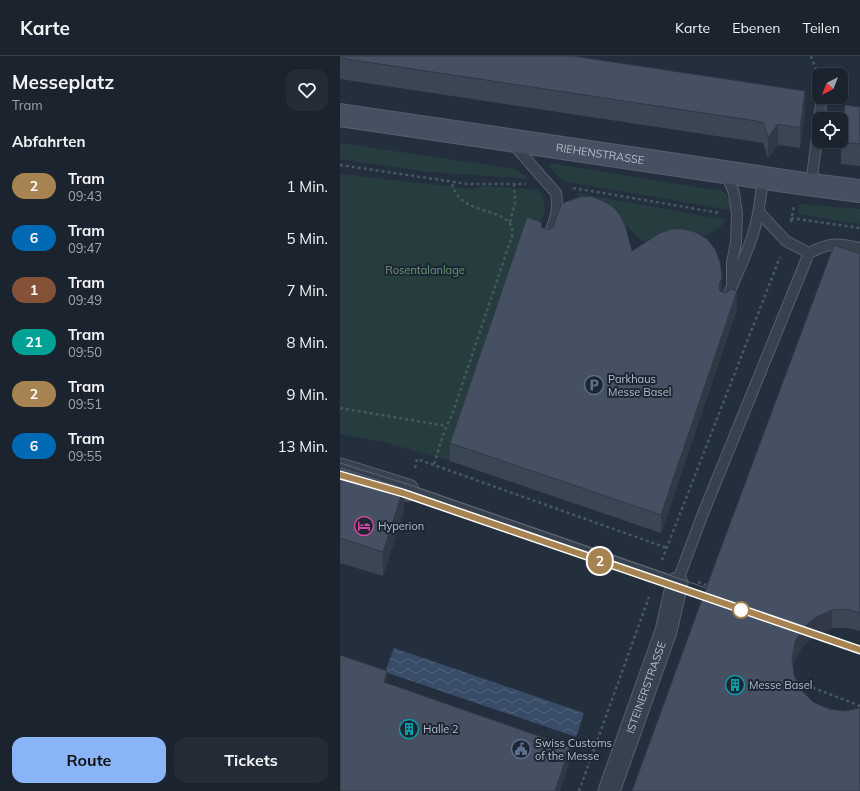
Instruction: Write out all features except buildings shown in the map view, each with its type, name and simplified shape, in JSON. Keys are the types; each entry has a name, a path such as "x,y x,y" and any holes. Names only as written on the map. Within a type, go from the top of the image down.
{"main road":[{"name":"RIEHENSTRASSE","path":"340,115 860,191"}],"street":[{"path":"340,469 410,482"},
{"name":"ISTEINERSTRASSE","path":"609,791 666,631 677,583"}],"lane":[{"path":"510,140 556,193 558,203 557,212 554,225 547,242"},
{"path":"811,185 816,148"},
{"path":"726,172 734,193 737,214 736,243 732,262 732,284"},
{"path":"725,305 732,284 747,253 759,212 763,178"},
{"path":"759,212 786,241 809,253"},
{"path":"410,482 677,583 702,516 809,253 824,246 835,244 860,248"}],"path":[{"path":"811,56 816,68"},
{"path":"340,165 468,184 528,184"},
{"path":"451,181 456,195 466,203 504,218 510,222"},
{"path":"434,464 512,236 510,222 515,203 514,184"},
{"path":"568,188 720,214"},
{"path":"785,215 792,218 860,228"},
{"path":"579,791 667,548 786,241 792,218"},
{"path":"340,408 446,426"},
{"path":"410,482 417,459 667,548"},
{"path":"796,681 860,706"}],"green space":[{"path":"340,143 515,169 530,179 429,172 340,159"},
{"path":"549,163 722,191 729,199 730,210 563,181 549,166"},
{"name":"Rosentalanlage","path":"340,174 472,189 486,186 539,190 544,202 545,214 527,235 450,461 384,442 340,434"},
{"path":"576,194 726,220 720,227 706,235 649,243 641,240 618,218 580,198"},
{"path":"799,204 860,209 860,224 799,214"}],"water":[{"path":"394,648 584,713 576,737 385,672"}],"tram line":[{"path":"340,463 404,483 712,590"},
{"name":"2","path":"340,475 403,493 860,650"},
{"path":"394,490 709,599"}],"place":[{"name":"Parkhaus Messe Basel","path":"594,385"},
{"name":"Hyperion","path":"364,526"},
{"name":"Messe Basel","path":"735,685"},
{"name":"Halle 2","path":"409,729"},
{"name":"Swiss Customs of the Messe","path":"521,749"}]}
